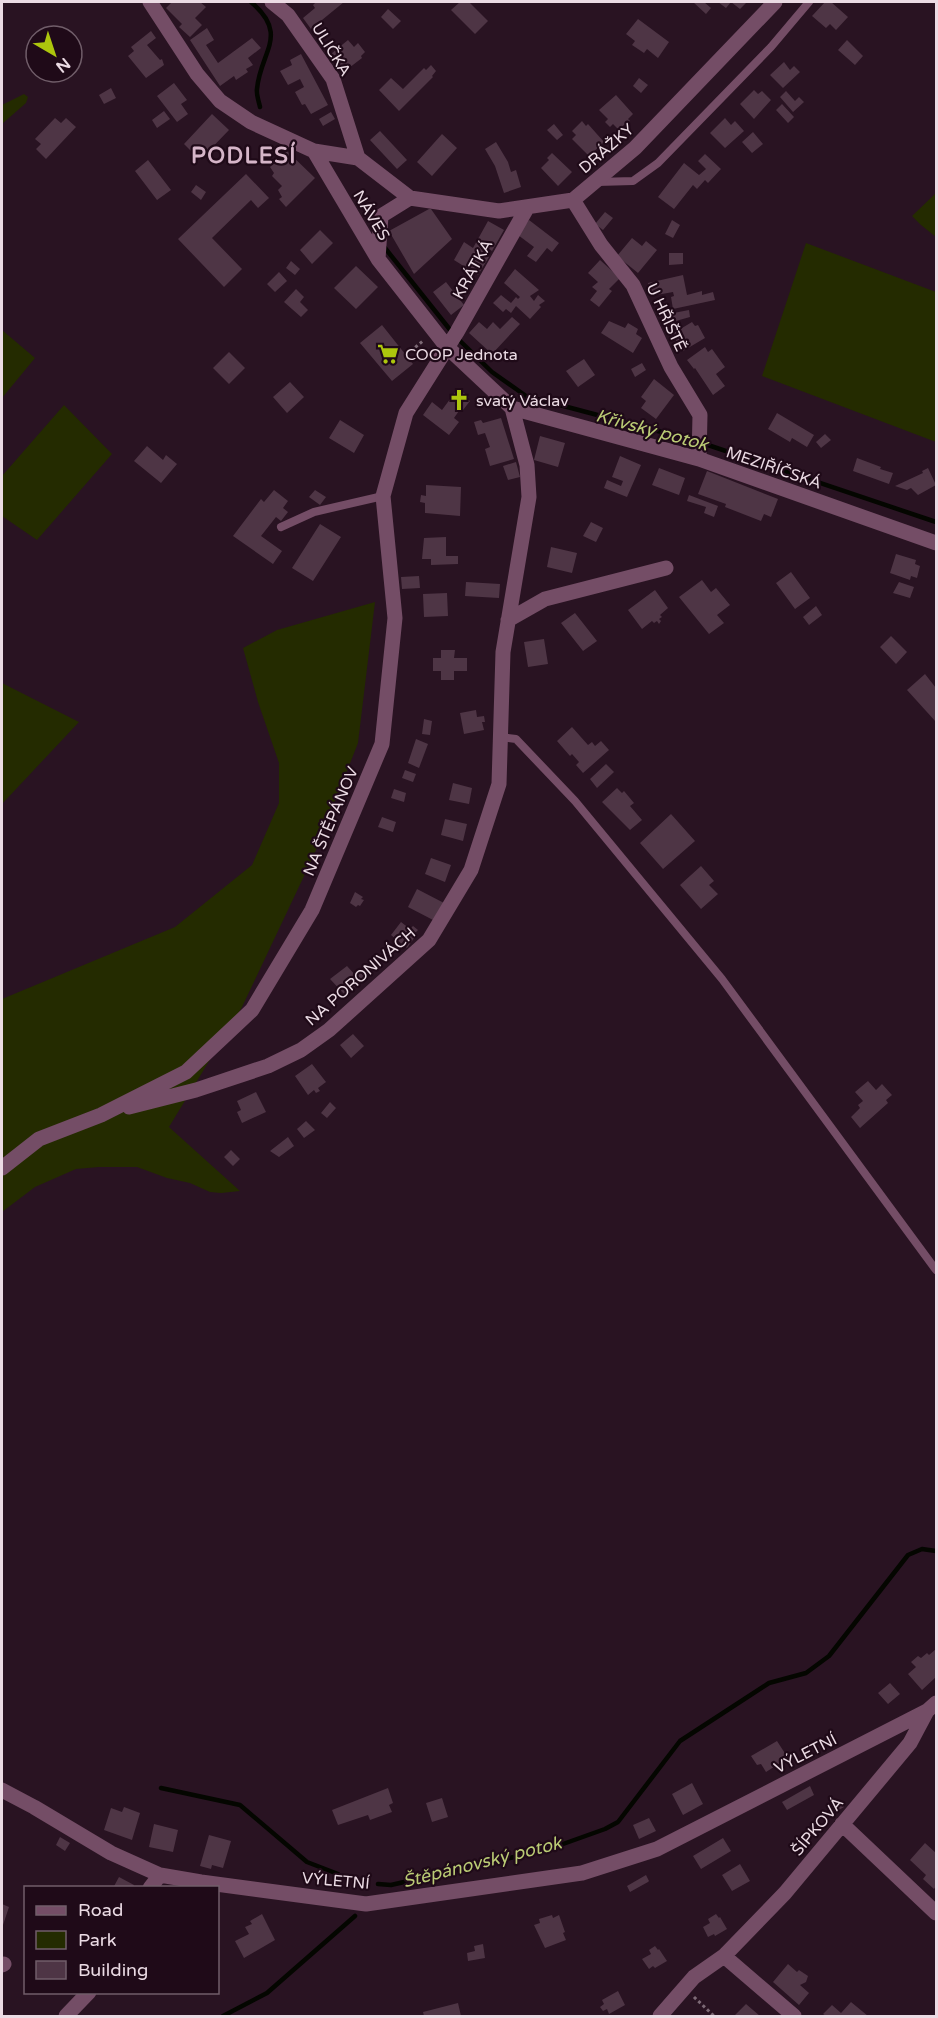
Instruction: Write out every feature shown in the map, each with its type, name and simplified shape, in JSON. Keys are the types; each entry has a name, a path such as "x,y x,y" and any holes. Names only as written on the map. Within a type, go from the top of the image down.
{"street":[{"path":"150,2 197,74 220,101 251,122 314,151"},
{"name":"ULIČKA","path":"272,2 288,15 333,79 358,158"},
{"name":"DRÁŽKY","path":"410,198 499,211 573,200 635,148 775,2"},
{"name":"NÁVES","path":"314,151 358,158 410,198 381,216 378,259"},
{"name":"NÁVES","path":"314,151 378,259"},
{"name":"U HŘIŠTĚ","path":"573,200 601,244 633,285 671,367 700,415 699,454"},
{"name":"KRÁTKÁ","path":"452,339 527,208"},
{"name":"MEZIŘÍČSKÁ","path":"378,259 512,408 699,454 936,543"},
{"name":"NA ŠTĚPÁNOV","path":"2,1168 39,1139 101,1115 186,1072 252,1010 312,910 382,744 395,618 382,496 406,413 452,339"},
{"name":"NA PORONIVÁCH","path":"101,1115 196,1090 268,1066 301,1050 329,1030 429,940 471,870 499,784 503,652 529,497 527,465 512,408"},
{"path":"508,620 545,599 666,568"},
{"name":"ŠÍPKOVÁ","path":"660,2016 694,1977 724,1956 770,1908 910,1743 932,1707"},
{"name":"VÝLETNÍ","path":"2,1790 111,1853 160,1875 366,1904 582,1873 657,1849 932,1707"},
{"path":"842,1824 936,1913"},
{"path":"151,1886 160,1875"},
{"path":"724,1956 794,2016"},
{"path":"66,2016 87,1994"}],"lane":[{"path":"594,183 633,181 658,163 771,47 809,2"},
{"path":"280,527 314,512 382,496"},
{"path":"501,737 516,739 575,801 715,970 936,1270"}],"path":[{"path":"406,355 428,337"},
{"path":"685,1988 714,2016"}],"green space":[{"path":"24,94 28,97 26,103 2,124 2,105"},
{"path":"936,193 936,237 912,216"},
{"path":"806,243 936,292 936,442 762,376"},
{"path":"2,330 35,358 2,398"},
{"path":"64,405 112,454 37,540 2,516 2,476"},
{"path":"375,602 358,743 314,855 242,1007 169,1127 240,1191 210,1192 190,1183 167,1178 137,1167 76,1169 35,1187 2,1212 2,999 175,927 252,865 279,803 279,763 258,702 243,648 277,630"},
{"path":"2,683 79,722 2,804"}],"building":[{"path":"172,2 200,2 206,7 195,18 202,25 190,37 179,27 182,24 166,8"},
{"path":"316,2 344,2 311,29 303,18 315,8 313,5"},
{"path":"460,2 469,2 488,21 475,34 451,10"},
{"path":"693,2 704,2 711,8 706,14"},
{"path":"718,2 731,2 726,8"},
{"path":"731,2 747,2 740,9"},
{"path":"825,2 831,2 848,17 836,30 830,24 826,28 812,16"},
{"path":"388,9 401,21 393,29 381,17"},
{"path":"638,19 669,42 658,58 647,49 644,53 632,45 635,41 626,34"},
{"path":"207,28 214,40 206,45 218,63 252,38 261,48 248,58 253,65 246,69 248,72 236,80 234,76 220,86 190,40"},
{"path":"151,31 156,38 147,45 160,60 162,59 164,65 146,78 128,56 134,51 131,47"},
{"path":"348,40 354,47 358,43 365,52 362,58 345,71 331,54"},
{"path":"847,40 863,56 855,65 838,50"},
{"path":"301,54 328,105 311,114 305,104 302,105 295,92 304,87 300,79 288,85 280,71 292,65 290,60"},
{"path":"784,62 790,70 794,66 800,72 783,88 770,75"},
{"path":"431,65 436,71 433,77 399,111 379,90 391,78 403,89 424,68 426,70"},
{"path":"639,78 648,85 641,93 633,86"},
{"path":"174,83 187,100 181,104 188,114 177,122 157,96"},
{"path":"111,88 116,98 104,104 99,95"},
{"path":"754,90 758,94 762,91 771,100 754,119 740,104"},
{"path":"786,91 795,101 799,97 804,102 793,112 780,97"},
{"path":"616,95 633,114 628,119 630,121 618,129 613,124 610,127 605,122 608,119 599,110"},
{"path":"782,104 794,117 788,123 776,110"},
{"path":"164,111 170,119 157,128 152,120"},
{"path":"331,112 335,119 323,126 319,119"},
{"path":"212,114 229,130 200,160 184,144"},
{"path":"55,118 61,123 66,118 76,127 46,159 36,149 41,144 35,139"},
{"path":"725,118 731,125 735,121 744,131 725,148 710,133"},
{"path":"582,121 586,126 588,124 604,142 589,156 572,139 576,135 572,131"},
{"path":"554,124 563,135 557,140 547,130"},
{"path":"380,131 407,160 397,169 370,140"},
{"path":"753,132 763,144 752,153 742,142"},
{"path":"442,134 457,148 432,176 417,162"},
{"path":"496,142 511,172 516,170 521,187 504,193 495,166 485,149"},
{"path":"287,151 315,178 286,207 279,199 282,197 278,190 282,186 272,176 274,173 270,167"},
{"path":"552,153 572,172 558,186 541,168"},
{"path":"705,154 721,169 708,183 705,180 697,189 693,185 674,209 658,197 684,163 699,175 706,169 698,161"},
{"path":"148,160 171,190 157,200 135,171"},
{"path":"246,174 269,198 258,208 251,200 212,238 242,269 224,287 178,239"},
{"path":"196,185 206,192 201,200 191,192"},
{"path":"429,209 452,239 414,274 389,231"},
{"path":"605,212 613,218 603,230 595,224"},
{"path":"529,220 559,243 552,252 547,248 536,262 527,256 534,247 518,235"},
{"path":"672,220 680,225 673,238 665,234"},
{"path":"488,221 504,230 492,251 488,248 484,255 489,257 478,275 454,260 464,242 473,248"},
{"path":"320,230 333,243 312,264 300,250"},
{"path":"632,238 642,246 646,241 657,250 638,273 617,256"},
{"path":"669,253 683,253 683,264 669,265"},
{"path":"600,260 620,278 609,289 612,291 599,307 590,300 597,291 592,287 598,282 588,273"},
{"path":"291,261 300,269 295,275 286,268"},
{"path":"356,266 378,287 356,309 334,288"},
{"path":"515,269 539,290 530,296 534,301 538,295 545,301 539,305 541,307 530,319 516,306 511,313 506,309 503,312 493,303 501,295 511,303 516,297 518,299 520,297 504,283"},
{"path":"279,272 287,281 275,292 267,284"},
{"path":"683,275 687,295 702,291 702,295 713,292 715,300 673,309 671,297 674,296 673,292 651,296 648,283"},
{"path":"446,282 453,291 458,286 462,292 457,296 464,305 451,315 433,292"},
{"path":"296,289 304,297 300,302 308,310 301,317 284,302"},
{"path":"689,310 690,317 665,324 663,315"},
{"path":"512,317 520,324 492,354 469,333 479,322 487,329 493,322 500,329"},
{"path":"609,321 625,328 628,323 638,329 636,334 642,338 633,353 601,333"},
{"path":"692,322 695,326 698,325 705,338 683,351 672,334"},
{"path":"382,325 413,364 392,381 360,343"},
{"path":"705,347 708,352 712,349 725,367 716,374 725,386 713,395 687,360"},
{"path":"229,352 245,368 229,384 213,368"},
{"path":"584,359 595,375 578,387 566,371"},
{"path":"642,363 646,370 635,377 631,369"},
{"path":"654,379 674,395 656,419 641,408 646,401 641,397"},
{"path":"290,382 304,397 287,413 273,397"},
{"path":"460,390 469,397 467,399 470,401 454,418 459,422 449,435 423,415 432,402 442,410 456,391 458,393"},
{"path":"777,413 814,435 807,447 792,438 790,442 768,429"},
{"path":"501,418 514,459 490,466 485,449 490,447 485,433 478,435 474,422 481,420 483,423"},
{"path":"340,420 364,435 354,453 329,438"},
{"path":"825,434 831,440 821,448 816,442"},
{"path":"540,436 565,443 558,467 534,460"},
{"path":"147,446 163,460 166,455 177,464 161,483 134,461"},
{"path":"620,456 641,465 627,497 604,488 607,480 621,486 623,481 612,477"},
{"path":"857,458 893,473 889,484 853,471"},
{"path":"516,462 520,477 508,480 503,466"},
{"path":"659,468 685,478 679,495 652,485"},
{"path":"928,468 936,485 918,495 911,488 907,490 895,486 923,473 922,471"},
{"path":"707,471 778,499 771,517 764,514 761,521 725,507 726,504 698,494"},
{"path":"426,485 461,487 460,516 425,513 425,503 420,502 421,495 426,496"},
{"path":"274,490 288,501 283,508 288,512 281,521 276,517 261,536 282,551 273,564 233,536 261,499 264,502"},
{"path":"315,490 326,497 320,505 309,497"},
{"path":"689,495 718,506 714,517 704,513 706,507 687,501"},
{"path":"591,522 603,528 596,542 583,536"},
{"path":"320,524 341,537 313,581 292,568"},
{"path":"446,537 446,556 458,556 458,564 431,565 431,559 422,559 424,538"},
{"path":"551,547 577,553 572,573 547,567"},
{"path":"896,554 916,560 915,564 920,566 917,578 911,576 910,580 890,573"},
{"path":"791,572 810,598 795,609 776,583"},
{"path":"419,576 420,588 402,589 401,577"},
{"path":"702,580 711,592 716,588 730,605 717,615 724,623 709,634 679,597"},
{"path":"466,582 500,584 499,598 465,596"},
{"path":"899,582 914,587 910,598 893,593"},
{"path":"655,590 668,608 660,615 662,617 659,619 661,621 659,624 657,621 654,623 652,621 642,629 628,610"},
{"path":"447,593 448,616 424,617 423,594"},
{"path":"816,606 822,615 809,625 803,617"},
{"path":"575,613 597,641 583,651 561,623"},
{"path":"891,636 907,652 896,664 880,647"},
{"path":"544,639 548,664 528,667 524,642"},
{"path":"441,650 455,650 454,658 467,658 467,671 454,671 454,680 441,680 441,671 433,671 433,658 441,658"},
{"path":"925,674 936,688 936,722 907,690"},
{"path":"476,710 477,717 484,716 485,722 482,722 484,730 464,734 460,713"},
{"path":"424,719 432,721 430,735 422,734"},
{"path":"572,727 588,745 592,742 595,746 601,741 609,750 583,773 576,765 579,762 572,754 570,756 557,741"},
{"path":"416,739 428,744 419,768 408,763"},
{"path":"606,764 614,772 597,788 590,779"},
{"path":"405,770 416,774 413,782 402,778"},
{"path":"453,783 472,788 469,804 449,800"},
{"path":"617,788 622,793 624,791 634,803 630,806 642,820 630,830 602,802"},
{"path":"394,789 406,793 404,802 391,798"},
{"path":"671,814 695,841 663,869 640,843"},
{"path":"382,817 396,822 393,832 378,827"},
{"path":"445,819 467,824 463,841 441,835"},
{"path":"431,858 451,865 445,882 425,874"},
{"path":"701,866 714,881 709,885 718,894 701,909 680,885"},
{"path":"417,889 444,903 435,921 408,907"},
{"path":"355,892 364,900 360,906 356,907 350,903"},
{"path":"401,922 410,929 413,926 418,930 407,948 391,935"},
{"path":"347,966 356,976 360,972 365,977 345,995 330,979"},
{"path":"353,1034 364,1046 351,1058 340,1045"},
{"path":"312,1064 326,1082 318,1088 320,1091 316,1093 314,1090 308,1095 295,1076"},
{"path":"868,1081 876,1090 882,1084 892,1095 886,1100 888,1103 860,1128 851,1117 863,1101 855,1092"},
{"path":"256,1092 266,1112 242,1123 237,1112 241,1110 237,1101"},
{"path":"330,1102 336,1108 327,1118 321,1113"},
{"path":"306,1121 315,1130 304,1138 297,1129"},
{"path":"288,1137 294,1146 279,1157 270,1151"},
{"path":"231,1150 240,1159 233,1166 224,1157"},
{"path":"936,1649 936,1677 922,1690 908,1674 916,1667 911,1662 918,1656 921,1658 927,1653 929,1655"},
{"path":"890,1683 900,1694 888,1704 878,1693"},
{"path":"777,1741 788,1758 766,1772 761,1764 757,1765 751,1756"},
{"path":"692,1783 703,1804 683,1815 672,1794"},
{"path":"810,1786 814,1795 787,1810 782,1802"},
{"path":"388,1788 393,1803 389,1805 392,1812 370,1820 368,1815 338,1825 332,1810"},
{"path":"442,1798 448,1817 432,1822 426,1803"},
{"path":"840,1801 844,1807 832,1814 829,1808"},
{"path":"124,1807 140,1813 132,1840 104,1830 111,1808 122,1812"},
{"path":"649,1818 656,1831 639,1839 633,1825"},
{"path":"154,1824 178,1830 173,1852 149,1847"},
{"path":"209,1835 231,1841 223,1868 212,1865 211,1869 200,1866"},
{"path":"60,1837 70,1843 65,1851 56,1845"},
{"path":"723,1838 731,1851 701,1869 693,1856"},
{"path":"925,1843 936,1853 936,1886 934,1889 923,1879 926,1875 910,1860"},
{"path":"740,1864 750,1881 732,1891 722,1875"},
{"path":"646,1875 649,1881 630,1892 627,1886"},
{"path":"119,1877 134,1885 134,1886 114,1886"},
{"path":"2,1904 9,1907 2,1928"},
{"path":"262,1914 275,1940 244,1958 235,1941 249,1934 245,1927 252,1924 250,1921"},
{"path":"716,1914 727,1929 708,1937 703,1927 710,1923 708,1919"},
{"path":"552,1915 553,1918 559,1915 566,1940 545,1948 534,1925 540,1923 539,1919"},
{"path":"483,1944 485,1958 468,1961 467,1953 475,1951 474,1946"},
{"path":"655,1946 667,1961 649,1969 642,1959 651,1954 649,1950"},
{"path":"788,1964 797,1972 799,1970 808,1976 806,1982 800,1985 809,1993 799,2005 773,1982"},
{"path":"618,1991 625,2005 609,2014 607,2009 603,2011 600,2007 604,2004 602,2000"},
{"path":"851,2002 868,2016 826,2016 823,2014 832,2005 841,2013"},
{"path":"458,2003 461,2016 424,2016 423,2012"},
{"path":"746,2004 760,2016 734,2016"}],"waterway":[{"name":"Křivský potok","path":"251,2 263,14 269,24 271,34 257,89 260,107"},
{"name":"Křivský potok","path":"385,248 455,336 492,372 526,396 699,442 936,522"},
{"name":"Štěpánovský potok","path":"378,1884 391,1885 549,1849 618,1822 680,1741 769,1683 806,1673 829,1656 908,1555 922,1549 936,1551"},
{"name":"Štěpánovský potok","path":"161,1788 240,1805 307,1862 338,1874"},
{"path":"223,2016 267,1993 355,1916"}],"place":[{"name":"COOP Jednota","path":"388,354"},
{"name":"svatý Václav","path":"459,400"}],"district":[{"name":"PODLESÍ","path":"244,155"}]}
